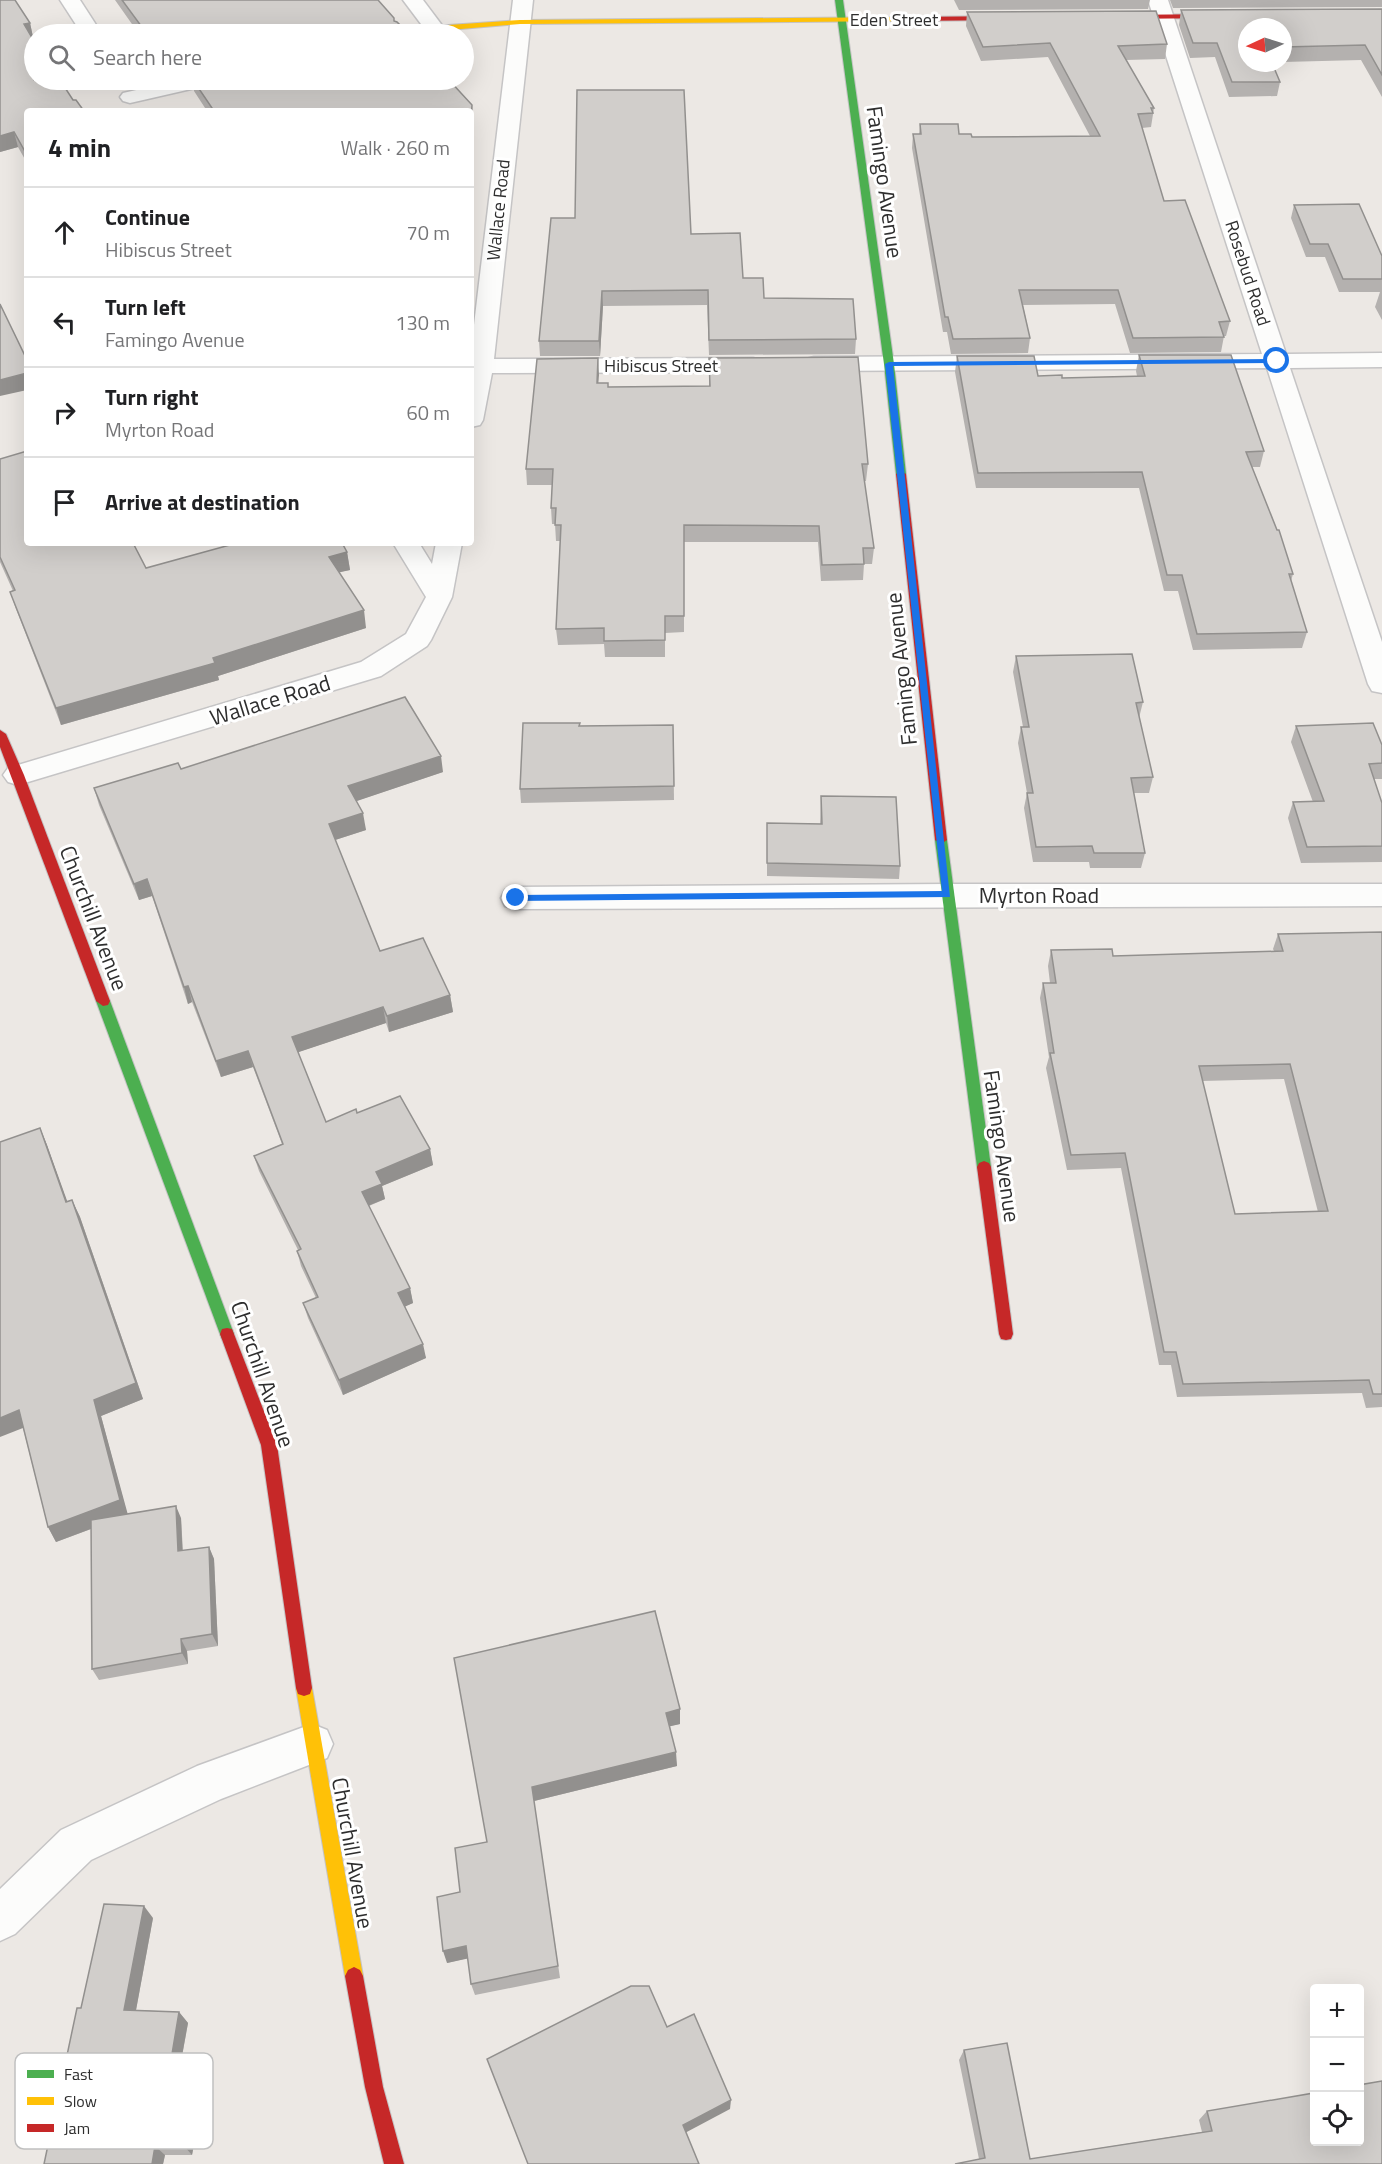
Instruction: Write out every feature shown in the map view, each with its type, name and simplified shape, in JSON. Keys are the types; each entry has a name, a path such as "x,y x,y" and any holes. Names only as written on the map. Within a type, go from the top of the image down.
{"street":[{"path":"70,0 86,24"},
{"path":"413,0 431,24"},
{"name":"Wallace Road","path":"474,404 481,366 523,0"},
{"name":"Famingo Avenue","path":"839,0 889,364 947,895 1006,1334"},
{"path":"1104,17 1161,8 1233,16"},
{"name":"Rosebud Road","path":"1161,8 1382,684"},
{"name":"Eden Street","path":"474,25 520,22 1021,18"},
{"path":"129,96 158,90"},
{"name":"Hibiscus Street","path":"481,366 1382,360"},
{"path":"408,546 439,597"},
{"name":"Wallace Road","path":"18,775 371,669 417,640 439,597 448,546"},
{"name":"Churchill Avenue","path":"0,734 18,775 270,1444 312,1744 374,2086 394,2164"},
{"name":"Myrton Road","path":"516,898 947,895 1382,896"},
{"path":"0,1919 76,1845 212,1781 312,1744"}],"building":[{"path":"0,0 15,0 30,23 24,24 24,90 66,90 82,108 24,108 24,150 14,132 0,136"},
{"path":"122,0 378,0 399,24 140,24"},
{"path":"1382,9 1382,75 1365,45 1292,47 1292,18 1238,18 1238,72 1276,72 1280,82 1232,82 1217,43 1193,43 1181,10"},
{"path":"1156,11 1167,44 1118,46 1154,108 1151,108 1153,113 1138,114 1164,201 1185,200 1230,321 1219,322 1224,337 1133,338 1118,290 1019,290 1030,338 953,339 948,317 945,317 913,134 921,134 920,124 958,124 959,134 971,134 972,137 1100,136 1050,43 983,47 967,12"},
{"path":"200,90 458,90 472,105 472,108 212,108"},
{"path":"577,90 684,90 691,234 740,233 743,278 763,278 764,298 853,299 856,339 709,340 708,290 602,291 599,341 539,341 551,218 575,218"},
{"path":"1359,204 1382,256 1382,279 1343,279 1328,244 1310,244 1294,205"},
{"path":"0,304 24,354 24,374 0,380"},
{"path":"1139,355 1231,355 1264,451 1246,452 1277,530 1279,530 1293,574 1289,574 1307,632 1197,634 1182,575 1167,575 1142,472 978,473 957,356 1034,356 1038,376 1062,375 1062,378 1145,376"},
{"path":"858,357 868,464 862,464 874,548 863,548 864,564 822,565 819,526 684,525 684,616 665,616 665,640 604,641 604,628 556,629 561,525 555,525 556,508 551,508 553,469 526,469 537,359 598,358 597,383 608,383 608,387 710,386 709,358"},
{"path":"24,452 24,546 135,546 146,568 226,546 344,546 347,552 329,557 364,610 213,658 215,663 56,708 10,592 15,590 0,557 0,459"},
{"path":"1132,654 1143,702 1136,703 1153,777 1131,778 1145,853 1094,853 1092,846 1036,847 1027,793 1033,793 1021,727 1029,727 1016,656"},
{"path":"405,697 441,756 348,786 363,813 329,824 380,951 423,938 450,995 387,1016 383,1007 292,1037 326,1122 356,1109 357,1113 400,1096 430,1149 376,1172 382,1184 362,1192 410,1288 398,1293 423,1344 339,1380 303,1303 318,1297 297,1251 301,1249 254,1156 283,1144 248,1051 216,1061 188,986 184,987 147,879 134,884 94,788 178,763 181,769"},
{"path":"523,723 580,723 579,726 673,725 674,786 520,789"},
{"path":"1373,723 1382,745 1382,763 1369,764 1382,803 1382,846 1307,847 1293,802 1324,801 1296,726"},
{"path":"821,796 896,797 900,866 767,863 767,823 822,824"},
{"path":"1382,932 1382,1394 1373,1394 1369,1380 1183,1384 1176,1352 1164,1352 1125,1153 1071,1155 1050,1053 1054,1053 1043,983 1056,983 1051,950 1112,949 1113,956 1283,951 1278,934","holes":["1290,1064 1328,1211 1235,1214 1199,1066"]},
{"path":"40,1128 66,1202 72,1200 136,1383 94,1400 120,1500 48,1527 19,1410 0,1418 0,1142"},
{"path":"176,1506 178,1551 209,1547 212,1634 181,1639 182,1653 92,1669 91,1520"},
{"path":"655,1611 680,1709 666,1713 676,1752 532,1787 558,1966 471,1984 466,1946 443,1951 437,1897 460,1892 455,1848 487,1842 454,1658"},
{"path":"104,1904 144,1906 124,2010 179,2012 172,2053 67,2053 77,2008 81,2008"},
{"path":"631,1986 649,1986 667,2027 694,2014 731,2100 683,2125 699,2164 528,2164 487,2059"},
{"path":"1007,2043 1030,2159 1212,2131 1207,2111 1310,2094 1310,2146 1364,2146 1364,2084 1382,2081 1382,2164 955,2164 985,2158 964,2050"},
{"path":"47,2149 154,2149 152,2164 44,2164"}],"traffic: fast":[{"path":"839,0 889,364 901,474"},
{"path":"941,840 984,1167"},
{"path":"103,1001 227,1334"}],"traffic: slow":[{"path":"474,25 520,22 908,19"},
{"path":"304,1688 354,1976"}],"traffic: jam":[{"path":"1114,17 1224,16"},
{"path":"908,19 1011,18"},
{"path":"901,474 941,840"},
{"path":"0,734 18,775 103,1001"},
{"path":"984,1167 1006,1334"},
{"path":"227,1334 269,1445 304,1688"},
{"path":"354,1976 374,2087 394,2164"}],"route":[{"path":"516,898 947,895 889,364 1277,361"}]}
